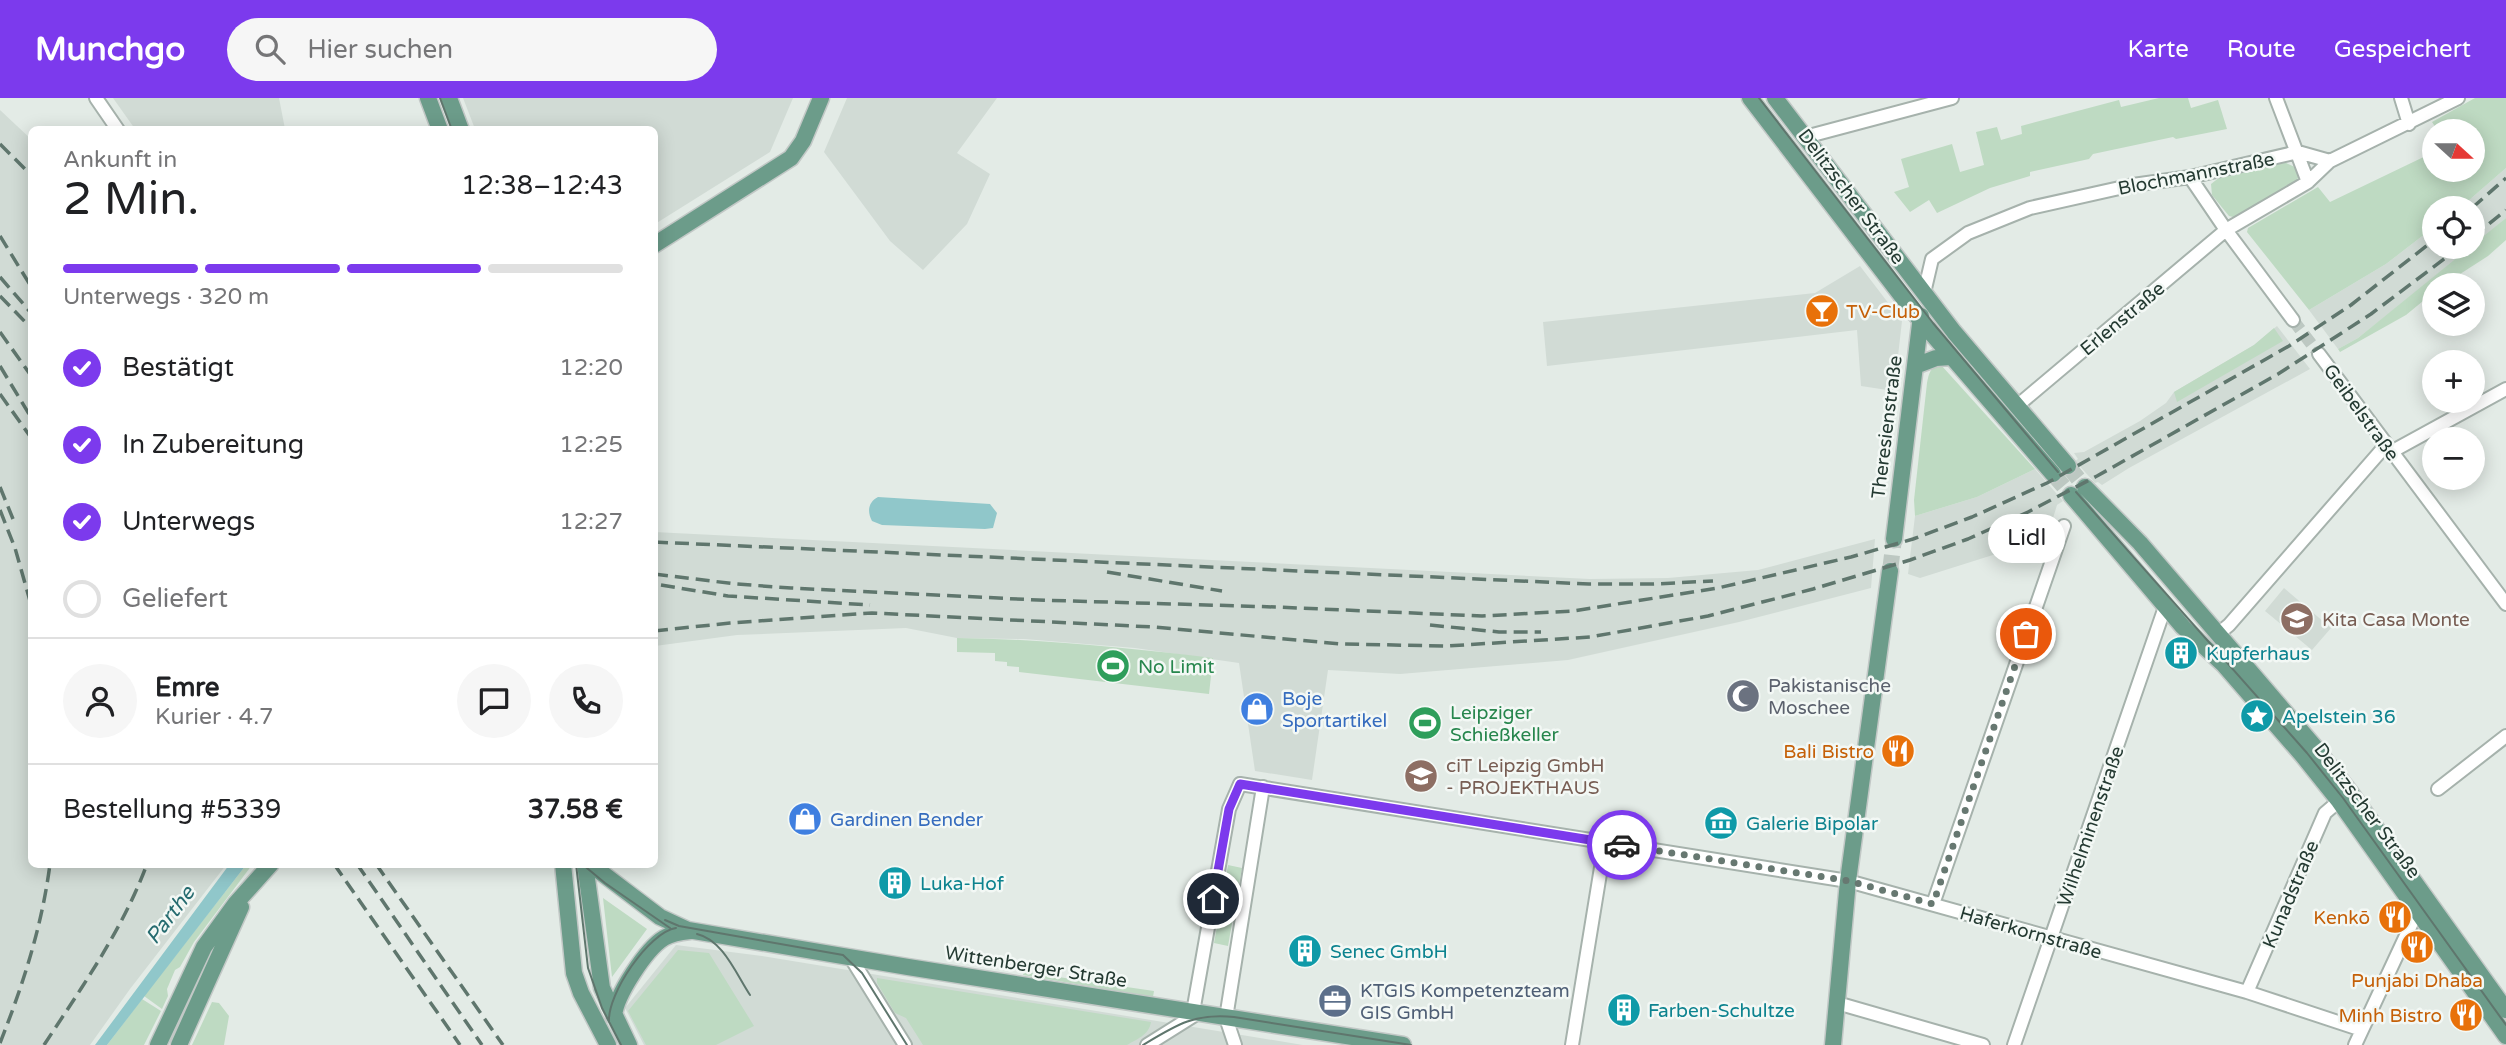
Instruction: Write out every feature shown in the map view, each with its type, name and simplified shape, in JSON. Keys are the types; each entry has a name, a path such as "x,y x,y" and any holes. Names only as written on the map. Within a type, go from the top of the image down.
{"main road":[{"path":"428,98 438,126"},
{"path":"449,98 460,126"},
{"path":"658,242 792,158 803,141 821,98"},
{"name":"Delitzscher Straße","path":"1750,98 1920,320 2053,474"},
{"name":"Delitzscher Straße","path":"1775,98 1924,293 2068,466"},
{"path":"1920,320 1924,293"},
{"name":"Theresienstraße","path":"1894,539 1920,320"},
{"path":"1915,366 1936,358 1951,357"},
{"name":"Delitzscher Straße","path":"2506,1010 2350,792 2140,542 2078,491 2165,607 2262,707 2339,801 2506,1037"},
{"path":"1833,1045 1849,881 1890,571"},
{"path":"158,1045 204,947 222,920 267,868"},
{"path":"563,868 574,973 579,989 608,1045"},
{"path":"587,868 599,974 605,997 629,1045"},
{"name":"Wittenberger Straße","path":"593,868 665,920 693,931 1403,1045"},
{"path":"179,1045 229,930 252,885"},
{"path":"614,1016 622,991 655,946 669,935 693,931"}],"street":[{"path":"96,98 115,126"},
{"path":"2276,98 2308,182"},
{"path":"2401,98 2409,124"},
{"path":"2330,162 2458,98"},
{"path":"1805,137 1943,99"},
{"name":"Blochmannstraße","path":"1907,270 1932,259 1968,233 2030,208 2133,185 2190,177 2298,152 2330,162"},
{"name":"Erlenstraße","path":"2017,406 2226,230 2308,182 2330,162"},
{"path":"2190,177 2294,320"},
{"path":"1924,293 1932,259"},
{"name":"Geibelstraße","path":"2319,354 2506,604"},
{"path":"2218,634 2388,448 2506,389"},
{"path":"1933,904 2064,526"},
{"name":"Wilhelminenstraße","path":"2014,1045 2165,607"},
{"path":"2438,789 2506,736"},
{"path":"1147,1045 1196,1013 1229,809 1240,784 1263,787 1226,1018 1235,1045"},
{"name":"Haferkornstraße","path":"1263,787 1849,881 2247,992 2362,1030"},
{"name":"Kunadstraße","path":"2247,992 2325,813 2339,801"},
{"path":"1572,1045 1605,843"},
{"path":"2355,1045 2417,912"},
{"path":"851,958 905,1045"},
{"path":"1837,1003 1983,1045"}],"shaded area":[{"path":"113,98 279,98 284,126 133,126"},
{"path":"463,98 793,98 770,152 658,222 658,126 474,126"},
{"path":"847,98 997,98 957,153 990,174 967,224 923,270 890,241 824,152"},
{"path":"0,110 28,136 28,868 224,868 90,1045 0,1045"},
{"path":"2506,168 2506,218 2485,236 2485,196 2474,196"},
{"path":"2422,236 2422,259 2458,259 2440,273 2422,273 2422,287 2358,338 2338,349 2309,310 2386,264"},
{"path":"1860,266 1902,321 1894,391 1861,386 1857,330 1547,366 1543,322 1815,293"},
{"path":"2277,326 2310,369 2102,485 2095,483 2075,461 2078,459 2074,453 2084,452 2140,421 2166,403 2174,392 2254,345"},
{"path":"2035,469 2063,501 2057,505 2047,538 1920,578 1908,574 1915,516 1977,497"},
{"path":"658,532 1590,579 1668,578 1758,570 1875,539 1871,588 1739,622 1568,660 1400,674 1328,670 1312,780 1255,771 1239,663 1135,648 1024,639 957,638 906,628 737,635 658,646"},
{"name":"Kita Casa Monte","path":"2284,588 2331,628 2312,650 2265,611"},
{"path":"676,945 762,956 1303,1045 644,1045 625,1008"}],"green space":[{"path":"2159,98 2188,98 2191,108 2218,100 2227,129 2093,154 2089,159 2030,172 2030,176 1990,188 1937,213 1929,200 1910,212 1894,192 1909,187 1901,159 1952,144 1960,172 1984,165 1976,132 1997,127 2001,140 2022,134 2021,126 2119,100 2121,107"},
{"path":"2475,98 2506,98 2506,168 2474,196 2422,196 2422,236 2386,264 2309,310 2247,232 2248,228 2318,187 2330,202 2422,158 2422,182 2485,182 2485,119 2437,119"},
{"path":"2284,162 2297,168 2297,182 2237,218 2229,216 2212,195 2211,184 2220,177"},
{"path":"2506,218 2506,240 2485,258 2485,235"},
{"path":"2455,259 2483,259 2462,273 2438,273"},
{"path":"2422,286 2422,302 2406,315 2340,352 2338,349 2358,338"},
{"path":"2274,328 2283,341 2177,402 2174,392 2254,345"},
{"path":"1941,365 2035,469 1977,497 1915,516 1914,500 1928,376 1934,367"},
{"name":"No Limit","path":"957,638 1085,645 1213,658 1209,694 1019,672 1019,667 995,661 995,653 957,652"},
{"path":"1228,865 1242,868 1228,946 1214,943"},
{"path":"244,868 250,868 194,942 180,967 175,970 162,1009 144,996"},
{"path":"603,898 647,929 612,977"},
{"path":"678,950 709,953 754,1026 716,1045 646,1045 628,1011"},
{"path":"1024,972 1154,991 1153,997 1023,975"},
{"path":"877,978 1151,1022 1145,1033 1127,1045 923,1045 906,1018 895,1013 877,983"},
{"path":"142,999 161,1011 144,1045 107,1045"},
{"path":"212,1002 219,1003 229,1016 224,1045 192,1045"}],"water":[{"path":"878,497 990,504 997,513 993,528 985,529 882,525 872,521 869,514 870,504"},
{"path":"227,868 244,868 107,1045 95,1045"}],"tunnel":[{"path":"2293,320 2319,354"},
{"path":"2068,466 2085,487"},
{"path":"2053,474 2071,495"},
{"path":"1890,571 1894,539"}],"tram line":[{"path":"440,98 450,126"},
{"path":"1759,98 1933,323 2058,472"},
{"path":"2076,492 2307,753 2343,798 2506,1025"},
{"path":"576,868 588,968 602,1008 621,1045"},
{"path":"587,868 670,928"},
{"path":"665,920 679,926 843,955 862,973 907,1045"},
{"path":"609,1022 615,996 632,966 654,940 676,928"},
{"path":"697,934 706,937 722,950 750,995"},
{"path":"1143,1045 1186,1022 1220,1016 1411,1045"}],"railway":[{"path":"0,144 28,172"},
{"path":"2485,197 2506,178"},
{"path":"2485,227 2506,210"},
{"path":"0,236 28,282"},
{"path":"658,574 791,588 1482,616 1573,611 1718,588 1851,557 1913,539 1972,517 2047,483 2289,346 2351,305 2422,249"},
{"path":"658,631 872,613 1153,627 1342,644 1447,646 1590,637 1708,616 1910,560 1968,539 2028,512 2278,374 2371,314 2444,259"},
{"path":"0,277 28,309"},
{"path":"0,296 28,325"},
{"path":"0,332 28,371"},
{"path":"0,366 28,412"},
{"path":"0,394 28,433"},
{"path":"0,487 13,519"},
{"path":"0,510 15,548 28,594"},
{"path":"658,542 1589,584 1713,581"},
{"path":"1107,572 1222,591"},
{"path":"661,585 728,596 870,605"},
{"path":"1430,625 1499,632 1541,632"},
{"path":"0,1043 31,955 49,868"},
{"path":"44,1045 114,935 145,868"},
{"path":"337,868 460,1045"},
{"path":"360,868 482,1045"},
{"path":"379,868 503,1045"}],"way so far":[{"path":"1622,845 1849,881 1933,904 2026,634"}],"place":[{"name":"TV-Club","path":"1822,311"},
{"name":"Kita Casa Monte","path":"2297,619"},
{"name":"Lidl","path":"2026,634"},
{"name":"Kupferhaus","path":"2181,653"},
{"name":"No Limit","path":"1113,666"},
{"name":"Pakistanische Moschee","path":"1743,696"},
{"name":"Boje Sportartikel","path":"1257,709"},
{"name":"Apelstein 36","path":"2257,716"},
{"name":"Leipziger Schießkeller","path":"1425,723"},
{"name":"Bali Bistro","path":"1898,751"},
{"name":"ciT Leipzig GmbH - PROJEKTHAUS","path":"1421,776"},
{"name":"Gardinen Bender","path":"805,819"},
{"name":"Galerie Bipolar","path":"1721,823"},
{"name":"Luka-Hof","path":"895,883"},
{"name":"Kenkō","path":"2395,917"},
{"name":"Punjabi Dhaba","path":"2417,947"},
{"name":"Senec GmbH","path":"1305,951"},
{"name":"KTGIS Kompetenzteam GIS GmbH","path":"1335,1001"},
{"name":"Farben-Schultze","path":"1624,1010"},
{"name":"Minh Bistro","path":"2466,1015"}],"route":[{"path":"1213,899 1229,809 1240,784 1622,845"}],"water label":[{"name":"Parthe","path":"170,915"}]}
